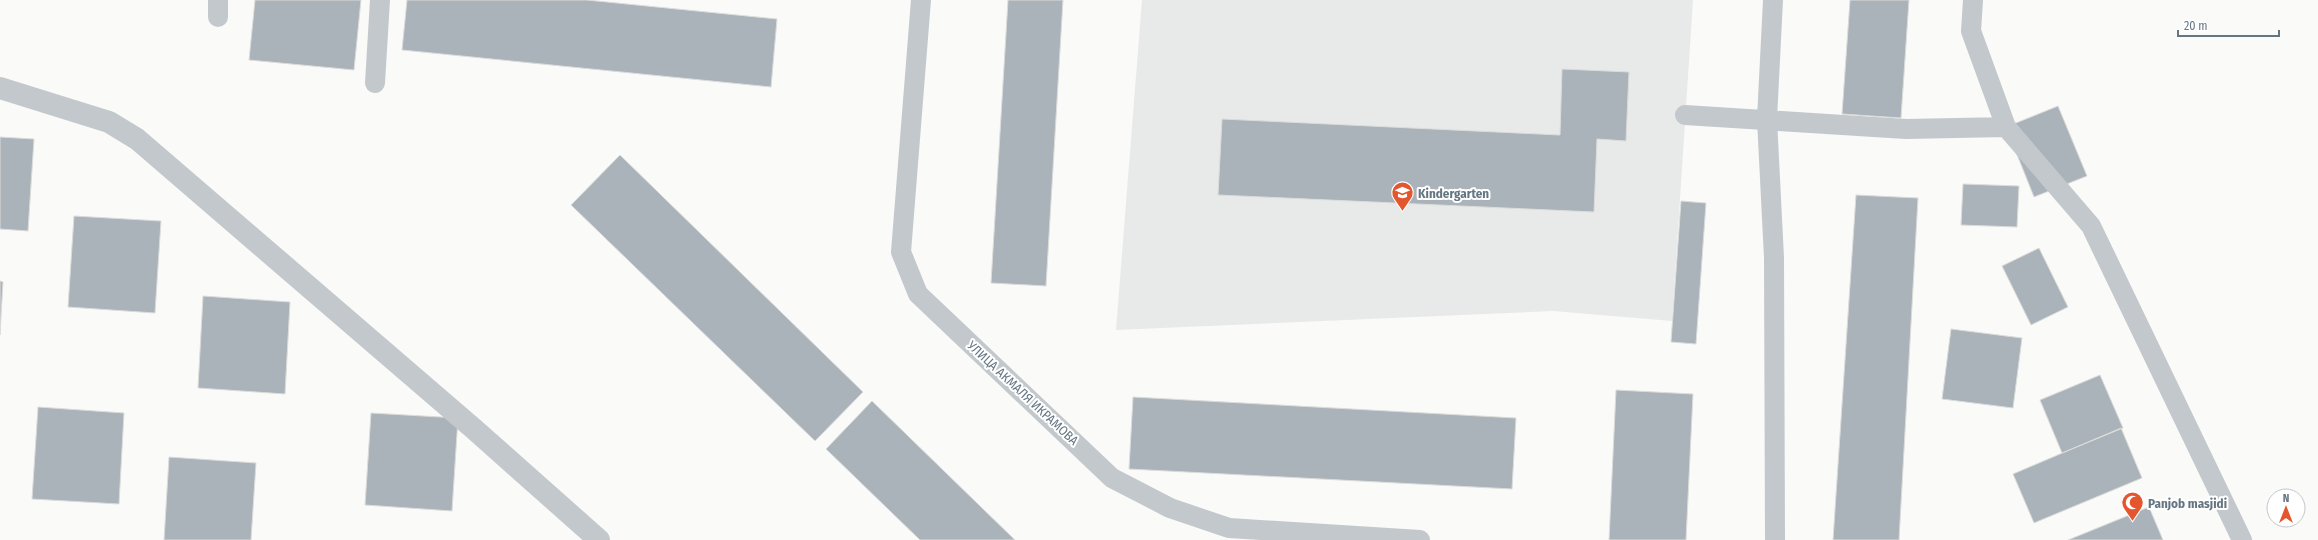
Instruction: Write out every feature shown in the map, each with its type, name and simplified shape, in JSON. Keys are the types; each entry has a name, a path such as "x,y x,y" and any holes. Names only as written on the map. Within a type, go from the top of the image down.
{"street":[{"path":"0,88 109,122 137,139 474,429 599,540"}],"lane":[{"path":"375,83 380,0"},
{"name":"УЛИЦА АКМАЛЯ ИКРАМОВА","path":"921,0 901,252 918,294 1112,478 1170,508 1229,528 1420,540"},
{"path":"1773,0 1767,119 1774,258 1775,540"},
{"path":"1973,0 1971,31 2006,127 2091,226 2242,540"},
{"path":"1685,115 1906,129 2006,127"}],"shaded area":[{"name":"Kindergarten","path":"1142,0 1693,0 1672,321 1553,311 1116,330"}],"building":[{"path":"255,0 361,0 354,70 249,60"},
{"path":"407,0 587,0 777,19 771,87 402,50"},
{"path":"1008,0 1063,0 1046,286 991,283"},
{"path":"1850,0 1909,0 1901,118 1842,114"},
{"path":"1562,69 1629,72 1626,141 1597,139 1594,212 1218,195 1222,119 1560,135"},
{"path":"2058,106 2087,176 2034,197 2006,127"},
{"path":"0,137 34,139 28,231 0,229"},
{"path":"620,155 863,392 815,441 571,205"},
{"path":"1963,184 2019,186 2017,227 1961,225"},
{"path":"1856,195 1918,198 1899,540 1833,540"},
{"path":"1681,201 1706,203 1696,344 1671,342"},
{"path":"74,216 161,221 155,313 68,307"},
{"path":"2039,248 2068,307 2031,325 2002,266"},
{"path":"0,281 3,282 0,335"},
{"path":"203,296 290,302 285,394 198,388"},
{"path":"1951,329 2022,338 2013,408 1942,399"},
{"path":"2100,375 2123,428 2062,453 2040,400"},
{"path":"1616,390 1693,394 1686,540 1609,540"},
{"path":"1133,397 1516,418 1512,489 1129,469"},
{"path":"872,401 1015,540 920,540 826,449"},
{"path":"38,407 124,413 119,504 32,499"},
{"path":"371,413 458,418 452,511 365,505"},
{"path":"2121,428 2142,478 2034,523 2013,474"},
{"path":"169,457 256,463 251,540 164,540"},
{"name":"Panjob masjidi","path":"2149,507 2163,540 2068,540"}],"place":[{"name":"Kindergarten","path":"1402,212"},
{"name":"Panjob masjidi","path":"2132,522"}]}
